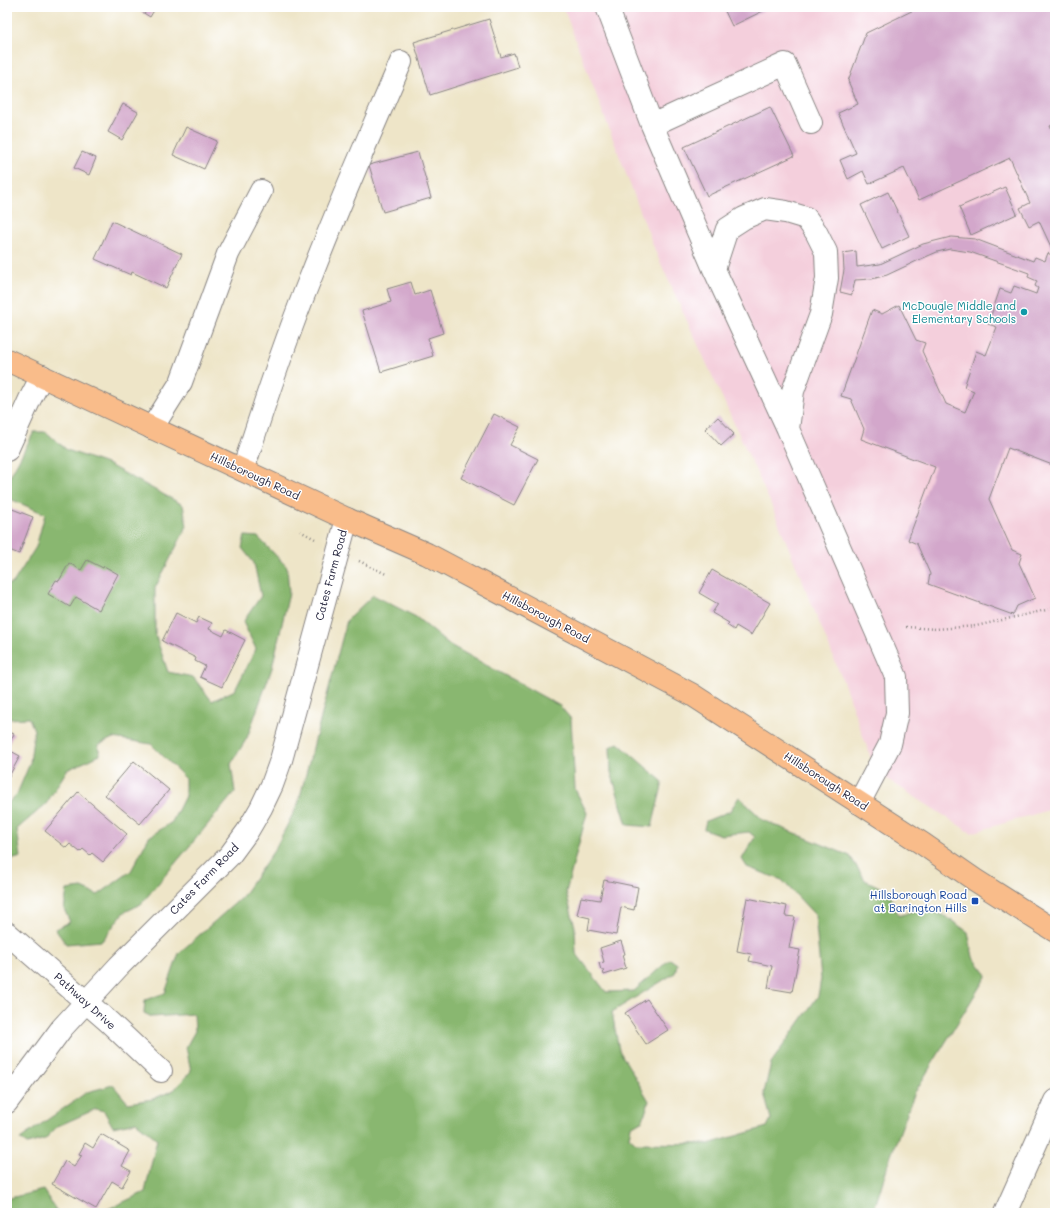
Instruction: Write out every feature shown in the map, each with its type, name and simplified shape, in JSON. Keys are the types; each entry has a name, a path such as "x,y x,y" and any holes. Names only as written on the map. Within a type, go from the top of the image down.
{"main road":[{"name":"Hillsborough Road","path":"7,360 347,519 427,554 692,694 1055,931"}],"street":[{"path":"607,7 652,125 714,269 788,429 896,677 897,713 890,744 859,803"},
{"path":"243,470 261,414 311,275 401,62"},
{"path":"652,125 785,64 811,123"},
{"path":"152,428 180,382 228,254 261,191"},
{"path":"714,269 727,229 744,218 765,210 786,212 806,218 816,232 826,252 827,278 821,314 793,392 788,429"},
{"path":"7,450 42,376"},
{"name":"Cates Farm Road","path":"7,1102 62,1028 119,966 230,855 248,832 272,785 281,760 347,519"},
{"name":"Pathway Drive","path":"7,933 86,1002 161,1071"},
{"path":"1006,1213 1055,1101"}],"path":[{"path":"906,627 936,629 976,626 1055,608"}],"shaded area":[{"path":"563,7 1055,7 1055,808 971,833 876,772 843,681 770,502 656,253"}],"green space":[{"path":"34,432 46,432 67,450 109,465 183,505 187,526 155,588 155,634 168,672 193,677 212,701 235,690 256,649 243,622 261,596 254,563 242,548 245,536 258,537 287,567 289,593 272,668 247,738 231,764 235,792 141,904 123,913 102,941 66,944 55,929 70,922 64,909 67,890 82,888 98,895 131,871 149,837 172,822 185,796 185,778 151,744 113,738 98,745 100,755 67,770 46,804 17,829 21,857 7,861 7,804 17,794 30,763 34,730 29,718 7,719 7,585 13,583 36,547 45,514 8,498 7,482"},
{"path":"373,595 416,617 450,645 560,706 571,719 575,789 587,813 566,892 575,927 576,953 606,992 634,991 670,959 677,964 675,973 612,1012 619,1050 649,1101 643,1120 631,1127 629,1137 636,1143 708,1144 767,1127 771,1119 764,1093 771,1063 818,996 821,979 815,915 782,880 747,867 742,859 755,837 749,832 721,835 704,829 706,821 730,811 739,797 763,820 850,856 865,880 888,891 899,916 921,908 945,916 968,932 973,957 987,975 915,1092 890,1158 873,1213 104,1213 106,1210 145,1192 157,1139 136,1122 113,1127 104,1111 96,1109 58,1126 45,1139 27,1144 20,1139 87,1092 113,1085 128,1103 153,1099 174,1090 191,1071 186,1047 195,1031 194,1014 152,1017 144,1013 145,1000 165,993 179,953 242,897 275,849 298,804 347,620"},
{"path":"618,743 663,782 652,827 627,825 611,772 610,747"},
{"path":"43,1190 58,1213 7,1213 7,1198"}],"building":[{"path":"134,7 156,7 150,17"},
{"path":"723,7 761,7 763,11 732,26"},
{"name":"McDougle Middle and Elementary Schools","path":"920,7 1055,7 1055,124 1050,126 1055,137 1055,391 1052,399 1055,403 1055,466 1008,448 989,499 1012,550 1022,554 1019,563 1035,598 1017,606 1013,615 928,584 930,574 917,544 908,540 935,467 861,439 864,429 851,399 841,396 872,310 882,314 899,305 916,340 925,343 922,351 946,404 965,412 974,391 964,387 976,351 986,355 997,327 988,324 1000,289 1011,293 1014,286 1036,294 1038,288 1035,286 1037,281 1028,277 1029,273 970,252 950,249 937,252 887,275 872,279 855,280 852,295 840,292 844,270 843,253 856,251 857,267 880,264 923,244 951,237 975,239 1033,261 1035,257 1045,261 1048,253 1051,255 1053,251 1039,221 1029,226 1020,208 1030,203 1010,158 919,200 904,168 869,184 863,171 848,179 840,160 856,153 838,113 858,104 848,81 866,33"},
{"path":"489,19 501,57 514,53 518,67 430,95 414,42"},
{"path":"123,104 138,112 122,140 108,132"},
{"path":"770,107 794,156 707,196 684,147"},
{"path":"186,127 217,141 204,169 173,155"},
{"path":"82,152 96,158 89,175 74,168"},
{"path":"418,152 431,198 383,212 369,165"},
{"path":"1005,187 1017,214 971,235 959,207"},
{"path":"888,192 909,236 882,249 861,205"},
{"path":"112,221 182,254 166,288 132,272 131,275 95,259"},
{"path":"411,282 415,295 430,290 443,333 428,338 433,356 381,372 362,311 391,302 387,289"},
{"path":"494,414 520,427 510,445 538,459 514,505 461,478"},
{"path":"718,417 734,434 721,446 705,429"},
{"path":"7,507 33,517 19,554 7,549"},
{"path":"87,560 103,568 104,566 118,574 99,610 76,597 70,607 48,594 56,580 59,581 69,563 81,570"},
{"path":"712,570 770,603 751,635 736,626 734,630 727,625 729,623 712,613 718,604 699,593"},
{"path":"176,613 196,623 199,617 212,623 209,629 223,636 226,630 245,640 222,687 200,677 205,666 195,661 196,658 162,641"},
{"path":"7,731 14,734 7,747"},
{"path":"7,749 20,756 7,780"},
{"path":"134,761 169,790 140,824 105,795"},
{"path":"78,792 127,834 103,862 92,853 90,855 83,849 80,852 70,844 66,848 45,831"},
{"path":"604,880 638,887 634,910 621,907 616,935 588,930 590,918 577,915 581,897 600,900"},
{"path":"747,898 787,906 785,916 795,917 789,948 800,950 792,992 768,988 772,966 749,961 751,954 737,951"},
{"path":"621,941 625,954 622,955 626,968 604,975 599,963 604,962 600,948"},
{"path":"647,999 668,1030 646,1044 625,1013"},
{"path":"101,1134 130,1151 122,1166 131,1171 122,1187 112,1181 96,1209 52,1184 65,1161 74,1167 82,1155 79,1154 85,1143 93,1148"}],"place":[{"name":"McDougle Middle and Elementary Schools","path":"1024,312"},
{"name":"Hillsborough Road at Barington Hills","path":"975,901"}]}
